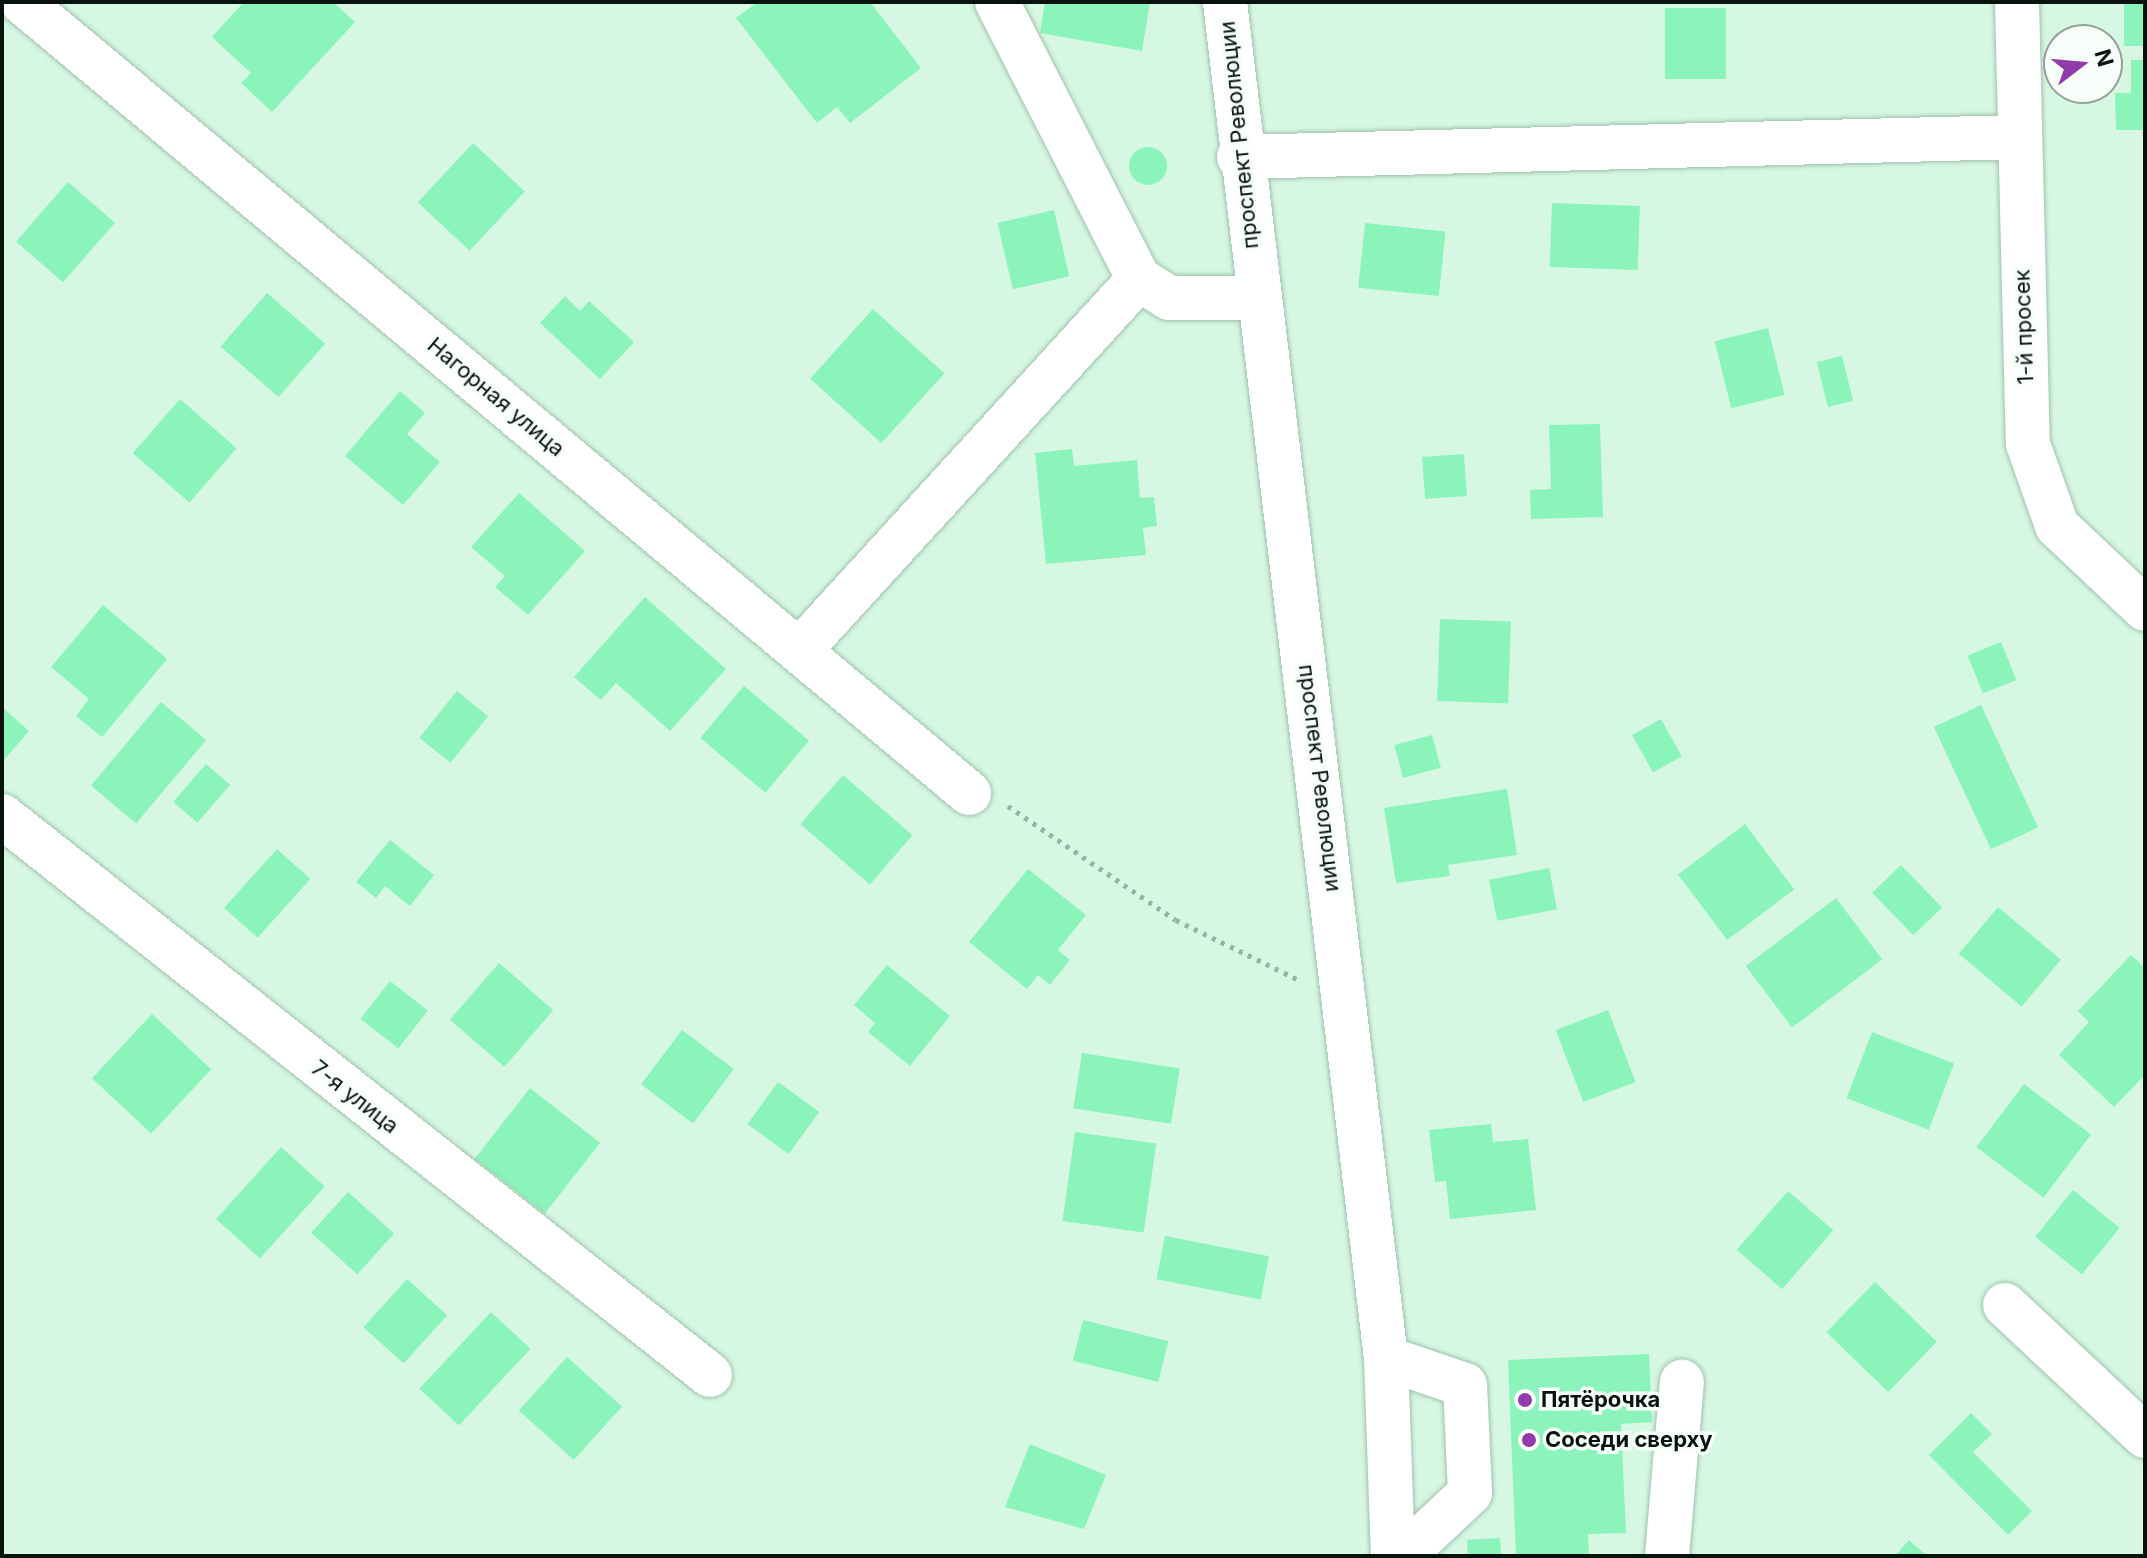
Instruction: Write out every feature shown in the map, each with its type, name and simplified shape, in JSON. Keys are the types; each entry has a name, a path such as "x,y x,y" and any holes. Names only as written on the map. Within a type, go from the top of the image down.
{"street":[{"name":"Нагорная улица","path":"22,2 969,793"},
{"path":"997,2 1139,279 1169,298 1258,298"},
{"name":"проспект Революции","path":"1225,2 1239,157 1347,1004 1386,1358 1393,1556"},
{"name":"1-й просек","path":"2017,2 2017,137 2028,444 2037,485 2057,526 2145,609"},
{"path":"1239,157 2017,137"},
{"path":"800,650 1139,279"},
{"name":"7-я улица","path":"2,816 710,1375"},
{"path":"2005,1305 2145,1436"},
{"path":"1386,1358 1465,1385 1470,1493 1403,1556"},
{"path":"1667,1556 1682,1382"}],"path":[{"path":"969,793 1001,802 1176,920 1347,1004"}],"building":[{"path":"244,2 333,2 355,22 272,112 241,83 251,73 212,37"},
{"path":"758,2 870,2 921,68 850,123 837,107 817,123 736,18"},
{"path":"1045,2 1150,2 1142,51 1040,33"},
{"path":"2124,2 2145,2 2145,46 2124,46"},
{"path":"1665,8 1726,8 1726,79 1665,79"},
{"path":"2131,60 2145,60 2145,130 2116,130 2115,104 2123,104 2123,93 2131,93"},
{"path":"473,143 525,191 470,251 418,202"},
{"path":"1148,147 1162,152 1167,166 1162,180 1148,185 1134,180 1129,166 1134,152"},
{"path":"68,182 115,223 63,282 16,242"},
{"path":"1552,203 1640,206 1638,270 1550,267"},
{"path":"1054,210 1069,276 1013,289 997,223"},
{"path":"1365,223 1446,231 1439,296 1358,288"},
{"path":"267,293 325,344 279,397 220,347"},
{"path":"565,296 580,311 589,301 634,342 600,379 540,323"},
{"path":"873,309 944,373 881,443 810,379"},
{"path":"1768,328 1785,395 1731,408 1715,341"},
{"path":"1842,356 1853,401 1828,407 1817,362"},
{"path":"400,391 425,413 407,434 440,462 403,505 345,456"},
{"path":"180,399 237,448 189,503 133,453"},
{"path":"1600,424 1603,517 1531,519 1530,490 1551,489 1549,425"},
{"path":"1072,449 1074,466 1137,460 1140,498 1154,497 1157,526 1143,528 1146,555 1046,564 1035,453"},
{"path":"1464,454 1467,496 1425,499 1422,457"},
{"path":"519,493 585,551 528,615 495,587 505,576 471,547"},
{"path":"645,597 726,669 670,731 616,683 601,700 574,677"},
{"path":"103,605 167,659 102,737 76,716 89,699 51,667"},
{"path":"1440,619 1511,621 1508,703 1437,701"},
{"path":"2001,642 2016,680 1983,694 1968,655"},
{"path":"744,686 809,741 765,793 700,738"},
{"path":"457,691 488,716 450,763 419,738"},
{"path":"161,702 206,740 136,823 91,785"},
{"path":"1981,705 2038,827 1991,849 1934,727"},
{"path":"2,707 29,731 2,762"},
{"path":"1661,719 1682,757 1653,773 1632,735"},
{"path":"1432,735 1441,768 1403,778 1394,745"},
{"path":"206,764 230,785 197,823 173,802"},
{"path":"843,775 912,835 870,884 800,824"},
{"path":"1507,789 1517,855 1448,865 1450,876 1396,883 1384,808"},
{"path":"1745,824 1794,889 1727,940 1678,875"},
{"path":"390,840 434,875 410,906 385,886 376,898 356,882"},
{"path":"277,849 310,879 258,938 224,908"},
{"path":"1901,865 1942,907 1913,935 1872,893"},
{"path":"1549,868 1557,909 1497,921 1489,880"},
{"path":"1028,869 1086,915 1058,950 1070,960 1050,985 1038,975 1027,989 969,942"},
{"path":"1836,898 1882,959 1792,1028 1746,966"},
{"path":"1998,907 2061,960 2022,1006 1959,954"},
{"path":"2131,955 2145,968 2145,1075 2114,1107 2059,1055 2089,1022 2078,1011"},
{"path":"499,963 553,1010 504,1067 450,1020"},
{"path":"887,965 950,1016 910,1066 868,1032 875,1023 854,1005"},
{"path":"390,981 428,1011 398,1048 360,1019"},
{"path":"1608,1010 1636,1082 1583,1102 1556,1030"},
{"path":"152,1014 211,1069 151,1134 92,1078"},
{"path":"682,1030 734,1069 693,1123 641,1084"},
{"path":"1872,1032 1954,1064 1929,1130 1847,1098"},
{"path":"1082,1053 1180,1068 1171,1124 1073,1108"},
{"path":"778,1082 819,1112 789,1154 747,1124"},
{"path":"2024,1084 2091,1135 2044,1198 1976,1147"},
{"path":"530,1088 600,1143 545,1214 475,1159"},
{"path":"1491,1124 1493,1142 1528,1139 1536,1210 1450,1219 1446,1181 1435,1182 1429,1130"},
{"path":"1075,1132 1156,1143 1144,1233 1062,1221"},
{"path":"281,1147 325,1186 260,1259 216,1219"},
{"path":"2073,1190 2120,1228 2082,1274 2035,1237"},
{"path":"1788,1191 1833,1230 1782,1289 1737,1250"},
{"path":"348,1192 394,1233 357,1274 311,1233"},
{"path":"1165,1236 1269,1256 1261,1299 1157,1279"},
{"path":"407,1279 447,1315 404,1363 364,1327"},
{"path":"1875,1282 1937,1342 1888,1392 1826,1332"},
{"path":"491,1312 530,1349 459,1426 419,1389"},
{"path":"1083,1320 1168,1341 1158,1382 1073,1361"},
{"path":"1649,1354 1652,1422 1621,1424 1626,1533 1588,1534 1589,1556 1516,1556 1508,1360"},
{"path":"567,1357 622,1407 574,1460 519,1411"},
{"path":"1971,1413 1992,1434 1973,1452 2032,1511 2008,1535 1929,1455"},
{"path":"1030,1444 1106,1475 1084,1529 1005,1507"},
{"path":"1500,1538 1501,1556 1468,1556 1467,1540"},
{"path":"1909,1540 1927,1556 1895,1556"}],"place":[{"name":"Пятёрочка","path":"1525,1400"},
{"name":"Соседи сверху","path":"1529,1440"}]}
